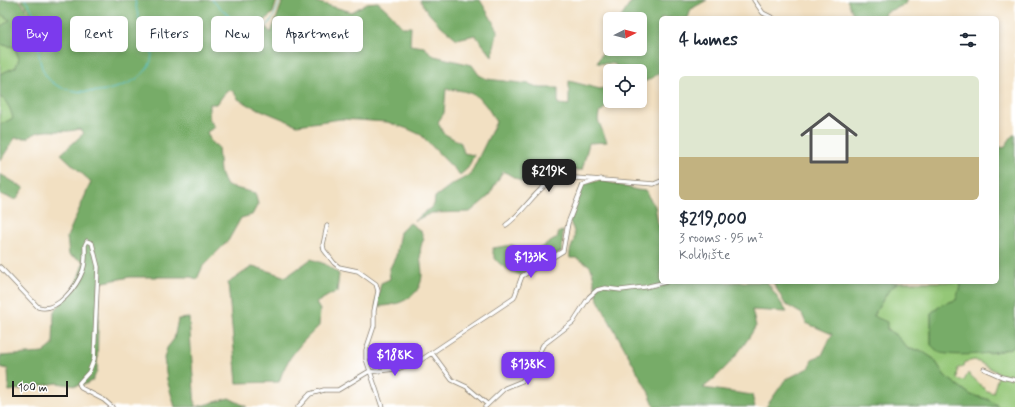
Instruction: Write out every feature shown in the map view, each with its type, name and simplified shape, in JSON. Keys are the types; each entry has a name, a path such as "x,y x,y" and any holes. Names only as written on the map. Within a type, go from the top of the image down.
{"street":[{"path":"754,0 764,13 769,16"},
{"path":"506,225 554,179 562,177 601,179 642,184 654,184 659,182"},
{"path":"298,407 310,394 324,390 338,390 368,372 405,367 432,353 514,298 522,276 563,251 568,223 583,185 601,179"},
{"path":"327,226 323,245 324,250 334,263 339,267 358,272 376,284 378,291 374,311 374,326 366,350 366,360 368,372 382,407"},
{"path":"0,267 38,307 45,308 58,302 69,293 84,269 85,245 87,241 92,243 98,267 94,359 89,372 79,383 81,388 104,400 112,407"},
{"path":"432,353 452,380 468,387 486,405 505,388 522,381 529,372 544,345 573,322 589,297 598,290 605,288 621,290 659,284"},
{"path":"984,369 1002,377 1015,380"}],"green space":[{"path":"0,0 19,0 32,16 12,16 12,47 3,45 0,42 0,27 10,20 0,14"},
{"path":"21,0 277,0 273,13 264,21 264,16 211,16 211,52 264,52 264,25 271,33 272,30 272,52 363,52 363,16 277,16 283,0 309,0 352,12 367,3 378,2 402,27 411,27 410,45 424,47 434,56 472,65 479,75 487,79 529,84 540,88 558,88 558,104 569,105 569,81 600,89 603,88 603,108 605,108 599,113 598,120 607,142 589,143 582,170 557,173 547,178 536,187 528,185 503,171 488,197 470,212 431,213 414,221 434,205 435,197 451,185 470,175 496,122 482,101 477,97 464,91 446,89 444,113 438,122 443,133 461,143 464,153 474,155 468,168 460,175 421,135 408,129 387,122 341,119 297,125 249,105 238,99 233,91 227,90 217,104 209,104 209,119 215,127 207,132 211,142 218,147 220,172 227,186 255,193 258,204 252,215 241,218 228,241 203,266 197,279 191,277 130,277 99,283 97,371 93,380 86,384 76,386 57,383 9,391 8,369 0,367 0,356 43,353 53,345 54,311 74,289 84,261 69,255 67,237 91,182 61,154 84,133 79,129 72,131 46,131 33,134 28,138 15,138 0,161 0,125 13,118 7,103 0,97 0,74 16,67 19,58 16,52 62,52 62,16 34,16"},
{"path":"420,0 480,0 498,30 492,56 475,35 457,39 432,17"},
{"path":"644,0 707,0 691,9 689,16 659,16 659,73 647,80 647,64 597,63 603,51 603,56 647,56 647,12 625,12 631,2"},
{"path":"847,0 907,0 904,5 886,12 884,14 885,16 854,16"},
{"path":"0,14 10,20 0,27"},
{"path":"0,42 3,45 12,47 12,52 16,52 19,58 16,67 0,74"},
{"path":"0,97 7,103 13,118 0,125"},
{"path":"1015,134 1015,346 999,351 979,354 958,355 941,353 931,345 931,313 943,304 956,300 960,284 999,284 999,147 1004,148"},
{"path":"0,174 24,188 16,200 0,194"},
{"path":"601,180 637,190 647,191 648,196 655,206 659,225 659,284 768,284 787,312 752,310 756,326 751,335 726,367 703,388 752,395 755,407 655,407 649,393 598,300 592,270 589,265 576,258 570,258 574,234 570,222 582,185"},
{"path":"410,223 421,231 424,239 420,252 422,275 421,283 412,296 406,300 391,305 376,306 381,283 390,279 389,270 396,256 400,232"},
{"path":"563,231 562,251 520,275 498,262 493,253 493,248 512,245 520,249 535,251 557,238 559,232"},
{"path":"311,259 325,264 339,274 337,292 316,303 320,310 319,326 300,345 290,358 279,382 237,383 228,283 253,266 286,277"},
{"path":"774,284 896,284 889,290 873,316 887,322 887,329 898,337 908,349 920,350 934,359 945,376 971,395 987,399 1000,407 766,407 785,380 810,367 812,359 822,355 832,334 806,323 802,314 785,304"},
{"path":"896,284 960,284 956,300 943,304 931,313 931,345 973,353 994,352 1015,346 1015,407 1000,407 987,399 971,395 945,376 934,359 920,350 908,349 898,337 873,316 889,290","holes":["975,360 999,373 993,393 987,391 968,373 964,381 957,379 958,368 964,366 965,362"]},
{"path":"189,318 195,407 175,407 167,380 164,358 167,348 174,339 178,319"},
{"path":"229,398 247,407 196,407"}],"waterway":[{"path":"25,0 32,10 36,20 39,56 47,77 56,85 81,92 112,89 127,84 140,77 148,67 152,51 142,28 135,0"},
{"path":"212,0 232,19 254,31 264,28 272,20 280,0"}]}
